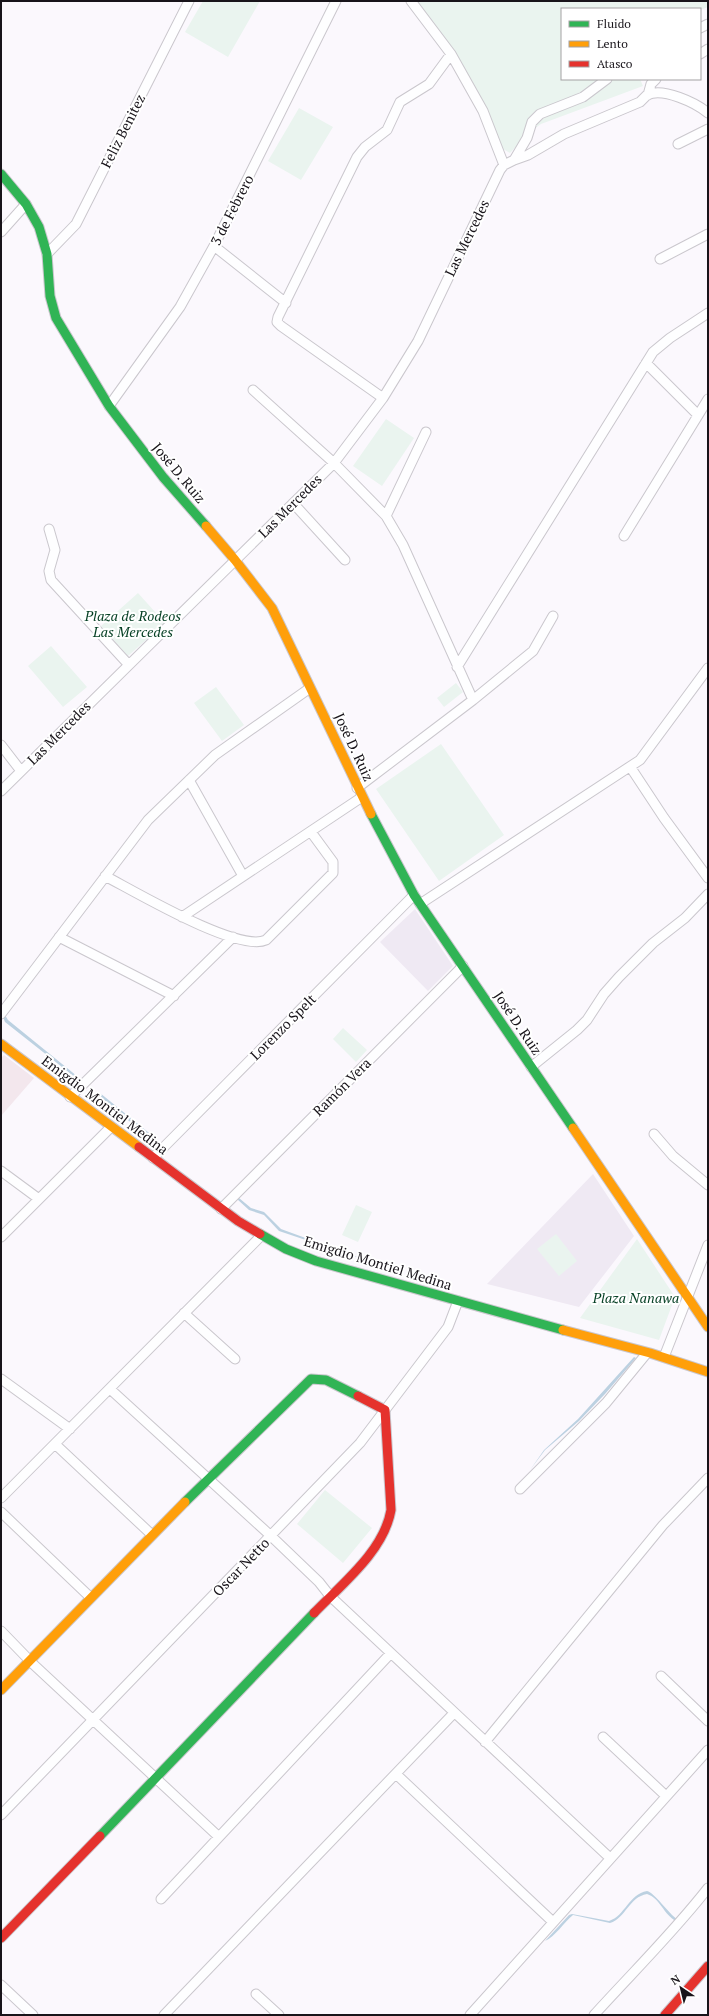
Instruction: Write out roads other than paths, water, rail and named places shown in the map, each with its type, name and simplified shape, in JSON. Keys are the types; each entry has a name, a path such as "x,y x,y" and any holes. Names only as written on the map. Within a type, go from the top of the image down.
{"main road":[{"name":"José D. Ruiz","path":"1,174 26,204 39,227 47,254 50,296 56,318 108,406 163,477 235,560 272,608 357,788 414,895 708,1327"},
{"name":"Emigdio Montiel Medina","path":"1,1044 221,1209 261,1236 316,1261 458,1302 664,1357 708,1372"},
{"path":"1,1690 151,1534 311,1379 326,1380 385,1410 390,1521 386,1534 330,1596 1,1938"},
{"path":"665,2015 708,1966"}],"street":[{"name":"Feliz Benitez","path":"47,254 76,224 189,1"},
{"name":"3 de Febrero","path":"108,406 180,307 214,246 336,1"},
{"path":"411,1 451,54 482,112 504,165 528,155 564,134 640,102 648,95 651,84 655,80"},
{"path":"383,398 281,326 278,322 278,317 357,157 365,147 387,130 400,102 429,84 451,54"},
{"path":"514,160 527,138 532,122 540,114 582,97 606,80"},
{"path":"648,95 663,93 690,102 708,113"},
{"path":"678,144 708,130"},
{"name":"Las Mercedes","path":"1,791 334,463 383,398 418,341 504,165"},
{"path":"1,232 26,204"},
{"path":"660,259 708,234"},
{"path":"214,246 286,303"},
{"path":"457,667 646,364 660,345 708,313"},
{"path":"646,364 698,415"},
{"path":"252,390 334,463 386,516 403,545 473,700"},
{"path":"624,536 708,399"},
{"path":"386,516 426,432"},
{"path":"293,503 345,560"},
{"path":"49,529 55,550 48,571 51,580 129,665"},
{"path":"357,788 473,700 532,651 553,616"},
{"path":"420,904 631,768 640,760 708,668"},
{"path":"1,1014 148,820 215,755 310,688"},
{"path":"1,745 21,771"},
{"path":"631,768 664,818 708,878"},
{"path":"189,780 243,876"},
{"path":"182,917 362,797"},
{"path":"105,876 182,917 233,937 254,942 266,940 333,873 333,862 311,832"},
{"path":"531,1067 577,1030 587,1020 604,994 618,977 653,943 685,918 708,894"},
{"name":"Lorenzo Spelt","path":"153,1158 414,895"},
{"path":"59,937 174,996"},
{"path":"70,1097 233,937"},
{"name":"Ramón Vera","path":"221,1209 463,966"},
{"path":"1,1237 111,1127"},
{"path":"654,1134 673,1156 708,1185"},
{"path":"1,1171 39,1199"},
{"path":"3,1492 55,1444 261,1236"},
{"path":"664,1357 708,1245"},
{"name":"Oscar Netto","path":"1,1815 360,1444 448,1327 458,1302"},
{"path":"184,1313 235,1359"},
{"path":"520,1489 606,1403 648,1353"},
{"path":"1,1379 70,1429"},
{"path":"110,1388 210,1478 319,1582 330,1596 610,1858"},
{"path":"55,1444 151,1534"},
{"path":"485,1742 663,1524 708,1478"},
{"path":"1,1512 90,1597"},
{"path":"1,1631 93,1720 219,1837"},
{"path":"161,1899 391,1653"},
{"path":"661,1676 708,1721"},
{"path":"164,2015 454,1713"},
{"path":"603,1737 666,1796"},
{"path":"470,2015 708,1750"},
{"path":"396,1774 553,1922"},
{"path":"594,2015 650,1953 678,1925 708,1888"},
{"path":"1,1985 33,2015"},
{"path":"256,1994 279,2015"}],"water":[{"path":"5,1015 8,1020 83,1081 81,1082 5,1022 3,1017"},
{"path":"100,1093 159,1141 158,1142 120,1114 99,1095"},
{"path":"239,1198 251,1208 264,1212 281,1229 369,1261 279,1231 264,1215 249,1210 237,1199"},
{"path":"372,1262 393,1268 392,1269"},
{"path":"634,1357 636,1358 605,1394 579,1421 545,1450 530,1470 544,1450 578,1419"},
{"path":"647,1891 654,1895 678,1920 676,1921 668,1915 655,1899 647,1894 636,1899 620,1917 610,1923 573,1915 549,1939 545,1941 569,1915 572,1914 609,1921 619,1915 636,1896"}],"park label":[{"name":"Plaza de Rodeos Las Mercedes","path":"133,624"},
{"name":"Plaza Nanawa","path":"636,1298"}]}
